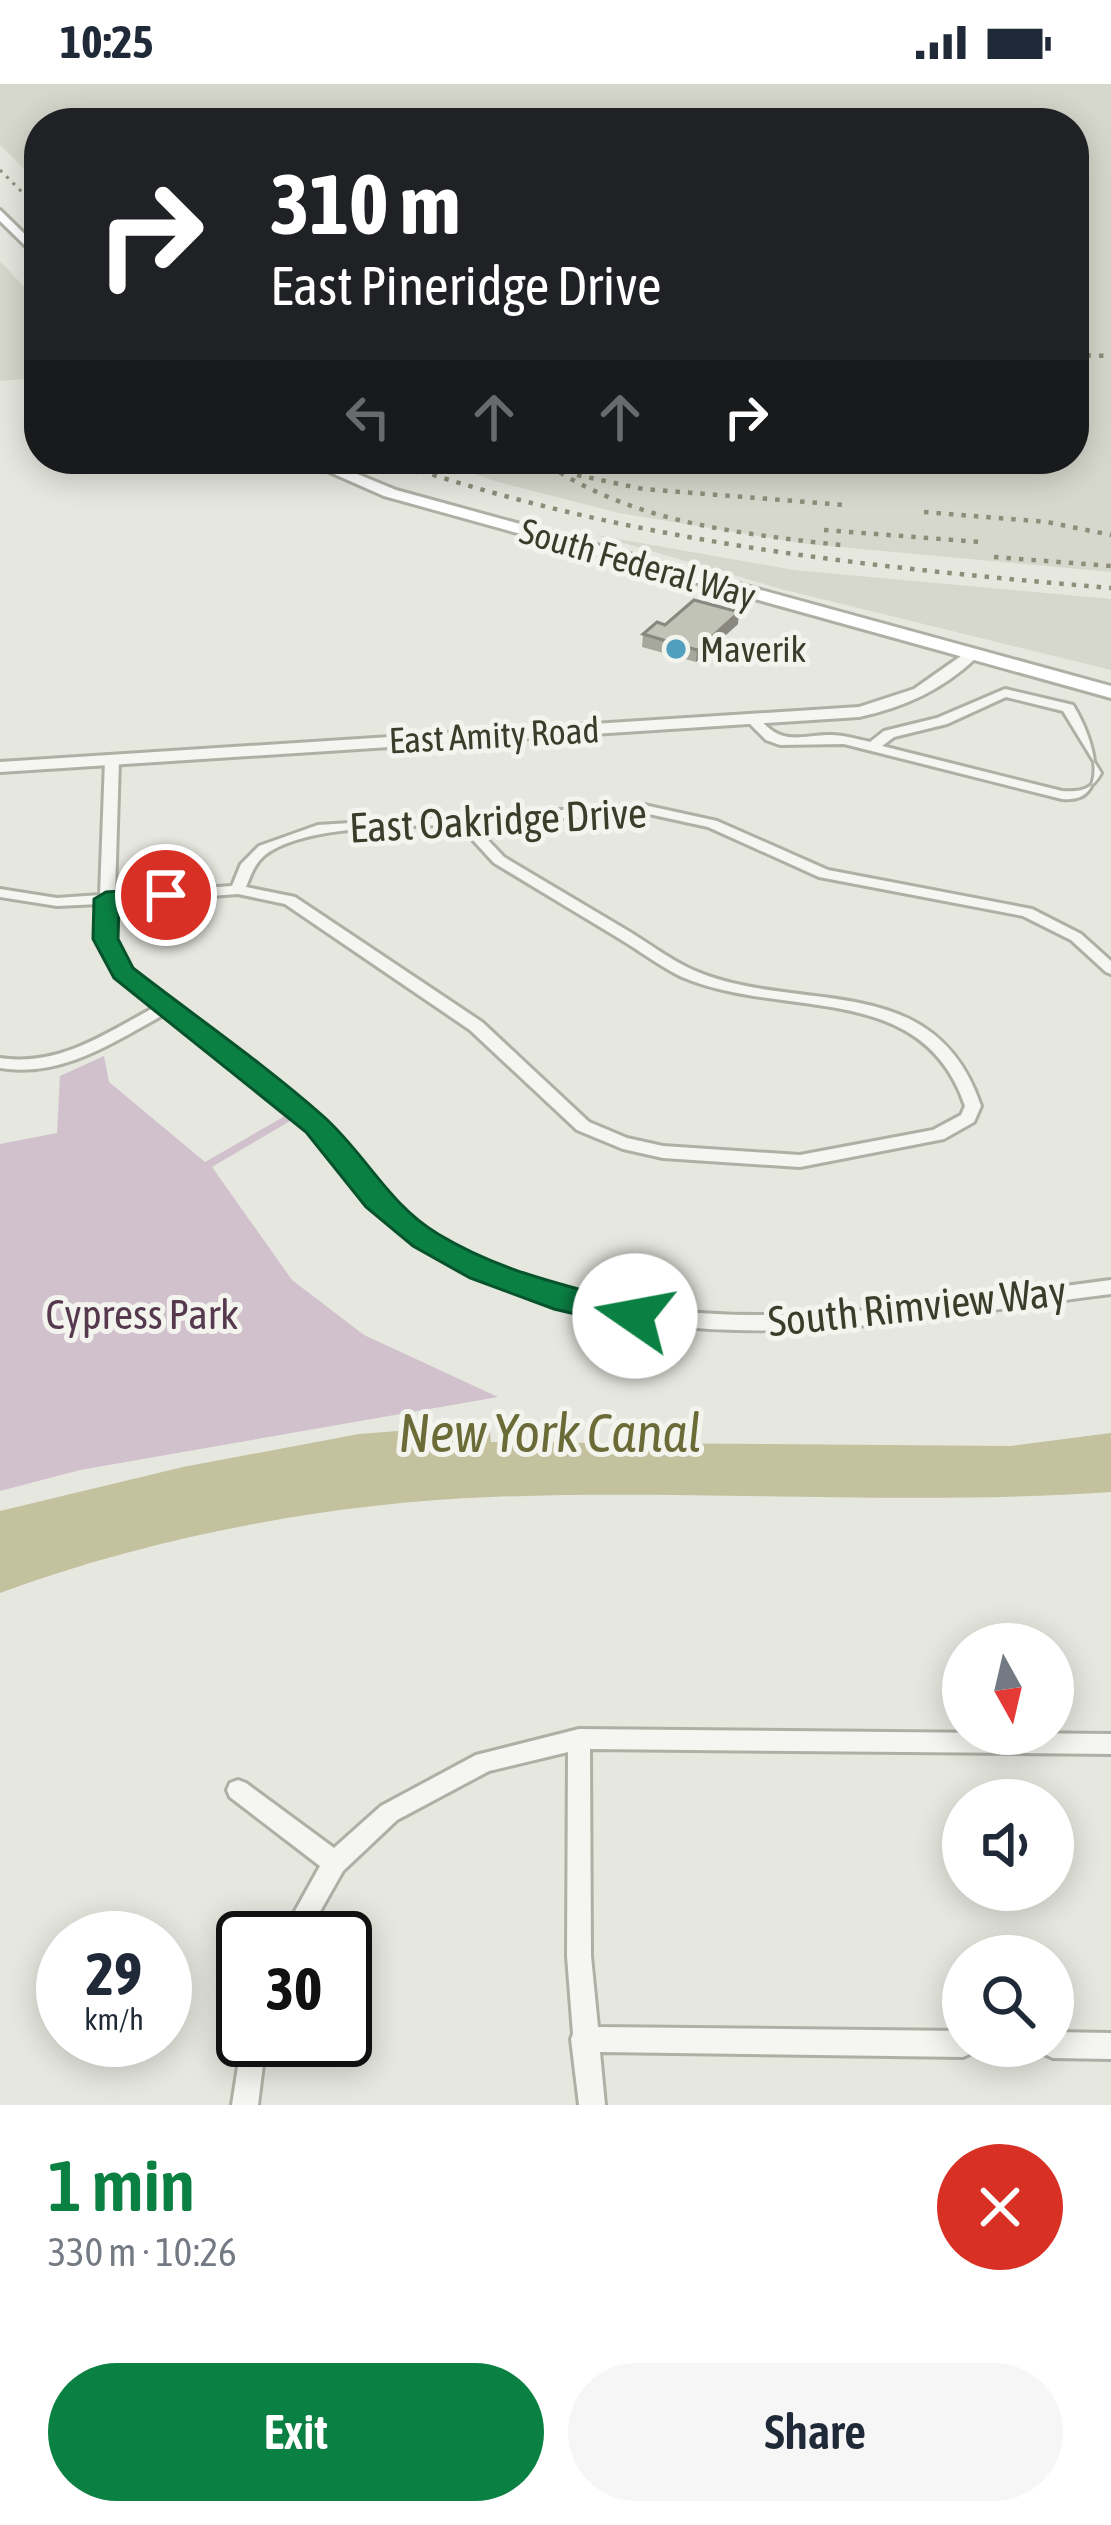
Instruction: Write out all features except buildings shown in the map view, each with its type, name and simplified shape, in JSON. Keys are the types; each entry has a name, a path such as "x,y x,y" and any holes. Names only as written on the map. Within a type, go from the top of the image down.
{"main road":[{"path":"0,214 24,239"},
{"name":"South Federal Way","path":"344,474 390,493 1111,692"}],"street":[{"name":"East Amity Road","path":"0,767 754,721 886,707 955,671 971,654"},
{"path":"754,721 776,742 844,740 1062,796 1090,795 1099,790 1108,773 1068,708 1010,693 942,722 889,734 872,747"},
{"name":"South Rimview Way","path":"112,760 106,939 123,972 316,1125 376,1200 424,1239 481,1270 564,1301 635,1316 802,1324 861,1321 944,1306 1111,1287"},
{"name":"East Oakridge Drive","path":"238,890 248,864 289,837 318,829 615,808 692,817 824,874 1027,912 1076,937 1111,969"},
{"path":"0,893 35,902 238,890 266,893 309,909 476,1026 583,1126 623,1143 704,1157 800,1161 938,1135 968,1118 973,1106 968,1088 940,1048 906,1022 865,1007 747,992 686,973 500,860 479,839 475,819"},
{"path":"0,1063 33,1067 59,1061 166,1006"},
{"path":"579,1739 584,2039 592,2105"},
{"path":"307,1911 335,1863 389,1813 484,1762 579,1739 1111,1744"},
{"path":"238,1790 335,1863"},
{"path":"584,2039 942,2044"},
{"path":"1074,2045 1111,2046"},
{"path":"245,2105 250,2067"}],"shaded area":[{"path":"0,84 1111,84 1111,572 807,544 619,513 475,474 1089,474 1089,108 24,108 24,168 0,145"},
{"path":"0,261 24,287 24,379 0,381"},
{"path":"596,535 794,570 1111,599 1111,670 781,589"},
{"path":"489,1424 491,1442 1011,1446 1111,1433 1111,1492 956,1498 569,1495 430,1501 242,1526 118,1555 0,1593 0,1511 183,1467 359,1434"}],"green space":[{"name":"Cypress Park","path":"104,1056 109,1082 205,1162 285,1116 290,1121 212,1167 292,1280 364,1335 498,1397 80,1470 0,1491 0,1144 57,1133 60,1076"}],"railway":[{"path":"0,170 24,194"},
{"path":"1089,355 1111,356"},
{"path":"433,474 563,511 744,546 926,571 1111,588"},
{"path":"563,474 611,498 687,522 848,546"},
{"path":"577,475 643,489 845,505"},
{"path":"924,512 1047,522 1111,535"},
{"path":"824,530 980,542"},
{"path":"994,557 1111,566"}],"place":[{"name":"Maverik","path":"676,649"}],"route":[{"path":"166,895 106,899 106,939 123,972 316,1125 376,1200 424,1239 481,1270 564,1301 635,1316"}],"water label":[{"name":"New York Canal","path":"550,1432"}]}
